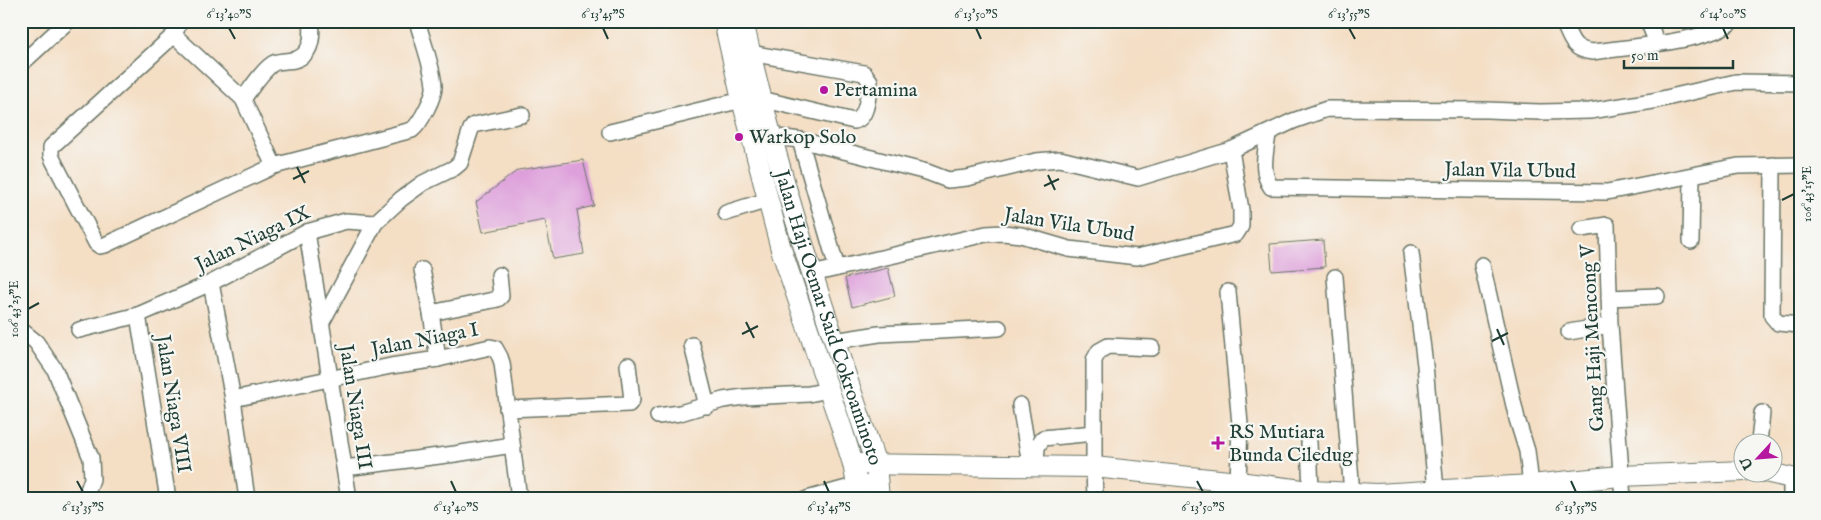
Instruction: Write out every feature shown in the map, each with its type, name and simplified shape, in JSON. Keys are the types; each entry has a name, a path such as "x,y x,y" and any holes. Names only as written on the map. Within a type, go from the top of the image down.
{"main road":[{"name":"Jalan Haji Oemar Said Cokroaminoto","path":"724,21 740,42 752,99 751,134 768,200 781,249 853,464 859,492"},
{"name":"Jalan Haji Oemar Said Cokroaminoto","path":"752,99 772,136 812,274 877,482"},
{"path":"853,464 877,482 1034,465 1094,467 1229,487 1311,491 1339,495 1531,485 1573,490 1620,476 1734,471"}],"street":[{"path":"21,64 68,21"},
{"path":"243,99 274,63 302,56 310,46 313,35 311,21"},
{"path":"274,166 243,99 177,28 51,148 51,155 96,243 100,246 105,245 274,166 406,132 417,127 427,108 434,87 417,21"},
{"path":"1563,21 1576,47 1584,51 1593,52 1706,34 1732,21"},
{"path":"1648,21 1657,43"},
{"path":"1793,21 1800,23"},
{"path":"610,132 752,99 854,121 859,120 863,116 870,81 864,74 740,42"},
{"path":"751,134 800,140 926,172 948,180 967,178 1036,162 1060,159 1138,178 1231,150 1294,121 1327,109 1590,111 1653,101 1736,82 1800,83"},
{"path":"375,223 401,199 423,183 454,168 460,163 474,125 522,115"},
{"name":"Jalan Vila Ubud","path":"1268,134 1264,169 1266,179 1271,187 1607,192 1738,166 1800,165"},
{"path":"800,140 837,268"},
{"name":"Jalan Vila Ubud","path":"812,274 986,234 1021,235 1069,249 1137,257 1236,234 1241,226 1241,210 1231,150"},
{"path":"1773,166 1772,316 1778,324 1800,325"},
{"path":"1691,241 1692,176"},
{"path":"726,213 768,200"},
{"name":"Jalan Niaga IX","path":"79,330 138,315 211,282 307,232 346,221 375,223"},
{"name":"Jalan Niaga III","path":"322,322 375,223"},
{"name":"Gang Haji Mencong V","path":"1581,229 1607,225 1610,326 1623,499"},
{"name":"Jalan Niaga III","path":"307,232 349,499"},
{"path":"1411,253 1425,365 1436,491"},
{"path":"1482,265 1515,410 1527,451 1531,485"},
{"path":"422,270 438,359"},
{"path":"431,313 498,299 501,296 502,290 499,275"},
{"path":"1335,277 1339,495"},
{"path":"211,282 233,400 248,499"},
{"path":"1228,292 1240,424 1229,487"},
{"path":"1609,298 1657,296"},
{"name":"Jalan Niaga VIII","path":"138,315 168,499"},
{"path":"1569,332 1610,326"},
{"path":"834,341 879,334 999,328"},
{"path":"21,330 36,342 55,370 91,458 92,479 83,499"},
{"path":"692,345 707,406"},
{"path":"1096,499 1094,467 1094,360 1099,351 1108,346 1152,348"},
{"name":"Jalan Niaga I","path":"233,400 391,366 438,359 490,347 495,348 502,363 519,499"},
{"path":"507,409 629,404 632,400 628,365"},
{"path":"658,416 680,413 723,400 744,396 809,394 828,390"},
{"path":"1020,405 1034,465"},
{"path":"1760,432 1762,413"},
{"path":"1034,465 1037,447 1043,438 1094,433"},
{"path":"1309,442 1311,491"},
{"path":"345,468 512,445"},
{"path":"1790,499 1795,479"},
{"path":"807,499 859,492 877,482"}],"building":[{"path":"583,160 594,206 577,210 584,254 553,259 545,220 483,232 476,202 518,170"},
{"path":"1323,240 1325,267 1272,271 1270,244"},
{"path":"888,268 895,296 852,307 845,278"}],"place":[{"name":"Pertamina","path":"824,90"},
{"name":"Warkop Solo","path":"739,137"},
{"name":"RS Mutiara Bunda Ciledug","path":"1218,443"}]}
